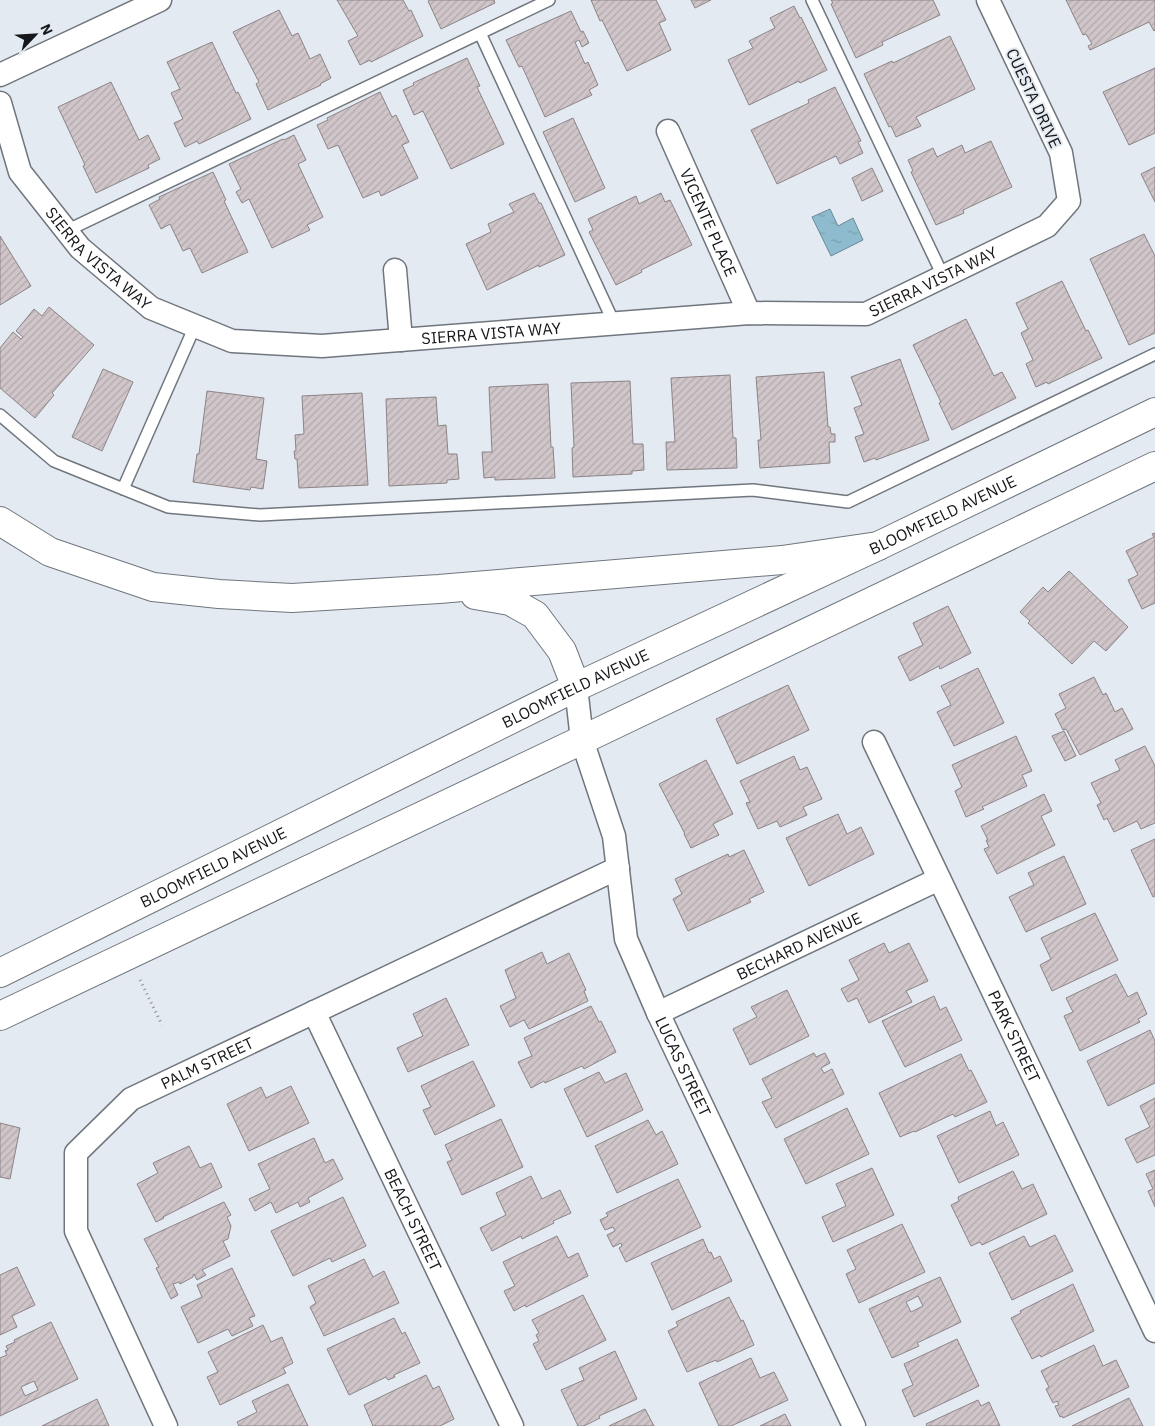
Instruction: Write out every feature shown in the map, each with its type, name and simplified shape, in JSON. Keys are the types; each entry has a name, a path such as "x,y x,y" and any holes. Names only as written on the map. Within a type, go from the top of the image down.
{"main road":[{"name":"BLOOMFIELD AVENUE","path":"0,973 576,687 878,546 1155,412"},
{"path":"0,1016 1155,466"},
{"path":"0,521 50,552 153,587 220,594 292,598 782,560 878,546"},
{"path":"438,588 510,601 535,615 562,651 576,687"}],"street":[{"path":"0,75 160,0"},
{"name":"CUESTA DRIVE","path":"988,0 1061,153 1069,201"},
{"name":"SIERRA VISTA WAY","path":"0,102 20,172 80,248 152,308 232,341 322,346 748,312 866,314 1047,226 1069,201"},
{"name":"VICENTE PLACE","path":"668,131 748,312"},
{"path":"395,270 401,340"},
{"name":"LUCAS STREET","path":"576,687 582,740 614,836 626,939 658,1013 854,1426"},
{"name":"PARK STREET","path":"874,742 1155,1331"},
{"name":"PALM STREET","path":"166,1426 76,1231 76,1153 131,1099 618,868"},
{"name":"BECHARD AVENUE","path":"658,1013 939,879"},
{"name":"BEACH STREET","path":"314,1012 512,1426"}],"lane":[{"path":"66,231 549,0"},
{"path":"812,0 943,276"},
{"path":"480,33 614,323"},
{"path":"123,488 196,326"},
{"path":"0,415 54,461 168,507 260,515 753,490 848,502 1155,354"}],"path":[{"path":"139,978 162,1025"}],"water":[{"path":"830,209 838,226 853,218 863,240 831,256 812,217"}],"building":[{"path":"337,0 403,0 409,11 411,10 423,36 371,62 370,60 360,65 348,41 358,36"},
{"path":"494,0 495,3 441,29 428,1"},
{"path":"591,0 656,0 666,20 659,23 671,50 627,71"},
{"path":"691,0 711,0 695,8"},
{"path":"831,0 933,0 940,15 882,42 883,45 856,58 831,4 833,3"},
{"path":"1066,0 1155,0 1155,30 1149,22 1090,50 1088,46 1092,44 1086,34 1083,35"},
{"path":"794,6 827,70 749,105 728,60 753,48 749,41 775,28 770,18"},
{"path":"279,10 292,36 298,33 310,59 320,54 331,78 321,85 268,110 256,84 259,82 233,32"},
{"path":"571,11 581,32 583,31 589,43 582,47 579,40 575,42 585,64 588,62 598,85 589,90 592,95 545,117 522,66 519,67 506,40"},
{"path":"950,36 975,89 916,117 921,126 896,137 891,126 889,127 864,74 892,61 893,63"},
{"path":"212,42 236,93 238,92 251,119 199,144 197,141 185,147 174,123 183,119 171,93 180,89 167,62"},
{"path":"467,58 480,86 477,87 504,144 451,169 423,111 414,115 403,90 414,85 413,83"},
{"path":"1155,68 1155,133 1129,145 1103,92"},
{"path":"111,82 139,140 148,135 160,159 148,165 149,168 96,193 58,107"},
{"path":"835,87 861,141 858,142 863,153 840,164 836,156 777,184 751,130 809,103 808,100"},
{"path":"380,92 392,117 396,115 409,142 402,145 418,178 381,196 379,191 363,198 338,145 328,149 317,125 328,120 327,118"},
{"path":"573,118 605,188 575,202 543,132"},
{"path":"294,135 306,160 298,164 323,217 307,225 310,230 272,248 249,199 242,203 236,192 241,189 229,164"},
{"path":"991,141 1012,187 963,210 964,213 936,225 911,172 913,171 908,160 933,148 937,157 962,145 965,153"},
{"path":"1155,167 1155,202 1141,174"},
{"path":"872,168 883,191 862,201 852,178"},
{"path":"213,172 226,200 224,201 248,252 202,273 190,248 183,251 170,224 161,229 149,205 160,199 159,197"},
{"path":"534,193 539,203 541,203 565,255 539,267 539,265 487,290 466,244 491,232 488,224 514,212 509,204"},
{"path":"661,193 665,202 670,200 692,245 641,270 642,272 616,285 589,232 593,230 588,219 636,196 639,204"},
{"path":"1144,234 1155,256 1155,333 1129,345 1090,259"},
{"path":"0,236 31,286 0,305"},
{"path":"1062,281 1086,331 1088,330 1102,358 1048,384 1047,382 1036,387 1026,364 1033,360 1021,333 1028,329 1016,303"},
{"path":"49,307 94,345 52,393 54,395 35,418 0,388 0,348 13,332 21,339 23,337 16,331 34,309 42,316"},
{"path":"966,319 994,376 1002,372 1016,398 952,430 939,403 941,402 913,345"},
{"path":"900,359 929,440 876,460 875,458 864,462 855,437 864,434 854,408 862,405 851,377"},
{"path":"103,369 133,382 102,451 72,437"},
{"path":"824,372 828,427 830,427 831,434 835,434 835,442 829,442 830,463 760,468 758,440 761,440 756,377"},
{"path":"730,375 733,438 736,438 737,468 667,470 666,442 675,442 671,378"},
{"path":"630,381 633,444 643,444 644,470 632,471 632,474 573,477 572,448 574,447 571,383"},
{"path":"548,384 551,447 553,447 555,478 495,480 495,477 484,478 482,452 492,452 489,387"},
{"path":"207,391 264,398 256,459 267,461 263,489 251,487 250,490 193,482 197,454 199,454"},
{"path":"362,393 368,485 299,488 297,459 295,459 294,451 296,451 295,435 304,434 302,396"},
{"path":"436,397 438,426 446,425 448,454 457,454 459,479 447,480 447,483 389,486 386,399"},
{"path":"1155,533 1155,603 1142,609 1128,580 1138,575 1126,551 1154,537 1152,534"},
{"path":"1069,571 1128,627 1106,651 1094,641 1072,664 1028,623 1030,621 1020,612 1043,587 1048,592"},
{"path":"948,606 971,653 940,669 939,666 910,681 898,657 923,645 913,623"},
{"path":"978,668 1004,723 954,746 937,712 951,705 941,686"},
{"path":"1094,677 1103,695 1106,693 1115,712 1122,708 1133,729 1080,755 1066,729 1063,730 1055,714 1066,708 1059,694"},
{"path":"788,685 809,730 737,764 716,719"},
{"path":"1064,731 1076,756 1065,761 1052,736"},
{"path":"1016,736 1032,771 1022,775 1027,786 982,807 984,809 966,817 955,791 962,787 952,765"},
{"path":"1145,746 1155,766 1155,823 1141,829 1137,821 1114,832 1107,818 1104,820 1097,805 1101,803 1091,783 1120,770 1115,760"},
{"path":"794,756 800,770 807,767 822,799 803,807 807,815 780,827 777,821 758,829 746,803 750,802 740,781"},
{"path":"706,760 733,814 713,824 719,835 691,848 659,784"},
{"path":"1044,794 1052,811 1041,816 1055,845 997,874 984,849 989,847 986,840 988,840 981,826"},
{"path":"838,814 847,834 861,827 874,854 809,886 786,838"},
{"path":"1155,839 1155,896 1153,897 1131,850"},
{"path":"744,850 764,892 749,899 751,902 688,931 673,899 682,894 675,879 728,854 729,857"},
{"path":"1064,856 1086,904 1026,932 1009,897 1034,885 1028,873"},
{"path":"1095,913 1118,960 1052,991 1040,965 1051,959 1041,938"},
{"path":"884,943 889,953 909,943 928,981 906,991 912,1002 869,1023 857,998 848,1002 841,989 859,980 849,960"},
{"path":"542,952 547,964 569,953 586,990 584,991 588,1001 529,1029 524,1020 510,1027 500,1006 516,998 505,970"},
{"path":"1116,974 1128,997 1137,992 1147,1014 1138,1019 1140,1022 1080,1051 1064,1016 1073,1012 1066,998"},
{"path":"787,990 809,1036 750,1065 733,1029 757,1017 751,1007"},
{"path":"934,996 940,1010 946,1007 962,1040 905,1067 882,1021"},
{"path":"446,998 469,1045 408,1072 397,1048 423,1036 413,1014"},
{"path":"591,1006 599,1022 601,1021 616,1052 584,1069 582,1066 531,1088 518,1062 532,1056 524,1038"},
{"path":"1150,1030 1155,1041 1155,1083 1108,1106 1087,1061"},
{"path":"814,1053 816,1057 825,1053 830,1063 821,1068 824,1073 832,1069 844,1094 776,1128 762,1102 772,1098 762,1079"},
{"path":"961,1054 987,1102 955,1117 953,1114 900,1137 879,1093"},
{"path":"473,1061 495,1106 435,1135 423,1110 431,1107 421,1086"},
{"path":"599,1072 605,1083 626,1073 643,1110 587,1137 564,1089"},
{"path":"291,1086 309,1123 249,1151 227,1104 261,1087 266,1098"},
{"path":"1155,1098 1155,1155 1137,1163 1125,1139 1150,1127 1140,1106"},
{"path":"847,1108 869,1154 806,1184 784,1139"},
{"path":"990,1111 996,1126 1003,1122 1019,1155 959,1183 937,1136"},
{"path":"501,1119 523,1167 462,1195 447,1162 452,1160 445,1145"},
{"path":"648,1120 656,1135 662,1131 678,1164 617,1193 595,1146"},
{"path":"0,1123 20,1128 10,1179 0,1177"},
{"path":"314,1138 325,1163 333,1159 343,1179 308,1198 310,1202 300,1207 298,1202 276,1213 271,1202 255,1211 249,1199 270,1189 258,1164"},
{"path":"189,1146 200,1168 211,1163 222,1187 156,1222 137,1184 158,1173 153,1163"},
{"path":"872,1168 894,1215 833,1242 822,1217 846,1206 836,1184"},
{"path":"1155,1170 1155,1207 1148,1191 1153,1189 1146,1174"},
{"path":"1013,1171 1022,1189 1033,1184 1047,1214 982,1245 980,1242 971,1246 951,1205 959,1201 958,1197"},
{"path":"531,1176 542,1199 560,1190 571,1213 522,1239 521,1236 492,1251 480,1228 506,1215 496,1193"},
{"path":"678,1179 701,1227 626,1262 619,1248 622,1246 621,1243 613,1247 607,1235 615,1231 613,1227 605,1230 600,1220 608,1216 606,1213"},
{"path":"343,1197 366,1246 332,1262 330,1258 293,1276 271,1231"},
{"path":"224,1202 231,1215 227,1217 231,1226 228,1239 223,1241 230,1256 202,1270 206,1275 197,1280 194,1274 193,1277 180,1284 179,1282 173,1284 178,1295 171,1299 156,1268 159,1267 144,1239"},
{"path":"902,1224 925,1272 859,1303 846,1274 856,1269 847,1250"},
{"path":"1055,1235 1073,1271 1012,1300 989,1253 1024,1236 1030,1247"},
{"path":"557,1236 568,1258 578,1253 588,1276 526,1307 525,1305 514,1311 504,1291 515,1286 503,1262"},
{"path":"703,1239 714,1259 720,1256 732,1281 672,1310 651,1263"},
{"path":"364,1259 373,1277 384,1271 399,1303 324,1336 310,1307 316,1303 308,1286"},
{"path":"17,1267 35,1305 12,1316 17,1327 0,1335 0,1275"},
{"path":"232,1268 255,1316 249,1318 253,1326 232,1336 228,1329 198,1343 181,1307 202,1297 197,1285"},
{"path":"940,1277 961,1322 917,1343 919,1346 892,1358 869,1309","holes":["918,1296 923,1306 911,1312 906,1302"]},
{"path":"1073,1284 1094,1331 1041,1357 1040,1355 1032,1359 1011,1318 1021,1313 1020,1311"},
{"path":"583,1295 606,1340 546,1370 533,1344 539,1341 536,1335 539,1333 532,1320"},
{"path":"729,1297 741,1321 743,1320 754,1345 717,1362 716,1360 687,1372 668,1331 678,1326 676,1322"},
{"path":"394,1318 402,1334 405,1332 420,1363 394,1375 395,1377 388,1380 386,1377 349,1395 327,1349"},
{"path":"51,1322 78,1379 0,1416 0,1358 7,1355 5,1351 8,1350 6,1346 15,1342 14,1340","holes":["34,1381 38,1390 25,1396 21,1387"]},
{"path":"263,1325 271,1342 282,1337 293,1363 283,1368 286,1373 220,1405 207,1377 218,1372 208,1352"},
{"path":"957,1339 979,1386 914,1417 902,1390 913,1385 904,1364"},
{"path":"1094,1345 1103,1366 1116,1360 1129,1387 1063,1418 1062,1416 1060,1417 1055,1406 1059,1405 1057,1401 1053,1403 1046,1389 1049,1387 1041,1371"},
{"path":"615,1351 637,1399 599,1416 600,1418 584,1426 578,1426 561,1390 584,1380 579,1368"},
{"path":"751,1358 760,1378 774,1372 788,1400 731,1426 719,1426 699,1383"},
{"path":"426,1375 433,1389 439,1386 454,1419 440,1426 373,1426 364,1405"},
{"path":"288,1384 308,1426 239,1426 237,1422 257,1412 252,1401"},
{"path":"1129,1398 1143,1426 1072,1426"},
{"path":"97,1399 109,1426 42,1426"},
{"path":"978,1400 981,1406 989,1402 1000,1426 927,1426 926,1424"},
{"path":"645,1409 654,1426 609,1426"},
{"path":"785,1414 791,1426 760,1426"}]}
